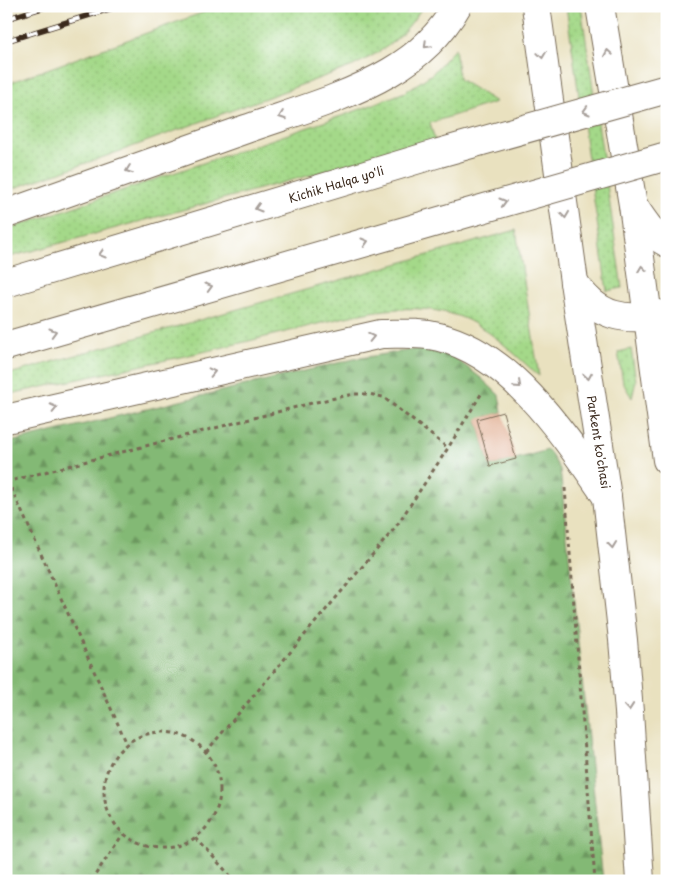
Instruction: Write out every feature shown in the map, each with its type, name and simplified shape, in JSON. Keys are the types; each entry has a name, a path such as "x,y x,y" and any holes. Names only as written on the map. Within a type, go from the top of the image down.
{"main road":[{"path":"6,214 306,108 378,78 404,63 426,47 457,6"},
{"name":"Parkent ko'chasi","path":"536,6 574,282 607,497 627,685 640,881"},
{"path":"600,6 633,205 658,316 667,460"},
{"name":"Kichik Halqa yo'li","path":"6,283 667,88"},
{"path":"6,346 667,156"},
{"path":"633,205 651,230 667,243"},
{"path":"574,282 588,300 606,313 627,318 658,316"},
{"path":"6,419 382,334 416,333 440,337 468,348 497,367 524,390 554,421 607,497"}],"path":[{"path":"206,752 395,528 486,387"},
{"path":"127,744 7,482 316,402 354,394 369,394 383,398 448,448"},
{"path":"566,502 595,881"},
{"path":"154,732 173,733 191,740 206,752 216,768 220,788 218,807 209,824 196,838 178,846 159,849 140,844 123,834 111,819 104,802 104,782 109,764 120,749 136,738 154,732"},
{"path":"91,881 123,834"},
{"path":"196,838 235,881"}],"green space":[{"path":"221,6 423,6 408,27 393,42 376,54 353,66 6,191 6,84"},
{"path":"566,6 581,6 622,288 607,291"},
{"path":"455,48 459,79 496,102 430,123 435,141 6,258 6,230 353,112 405,92 432,74"},
{"path":"516,230 539,376 491,334 469,321 438,311 396,309 355,315 208,351 6,395 6,375"},
{"path":"424,348 451,355 481,378 499,395 502,412 477,420 490,466 548,450 560,469 603,881 6,881 6,443 354,359"},
{"path":"631,349 636,381 632,398 623,383 618,352"}],"building":[{"path":"503,412 516,459 490,466 477,419"}],"railway":[{"path":"6,7 12,6"},
{"path":"6,19 48,6"},
{"path":"6,41 119,6"}]}
